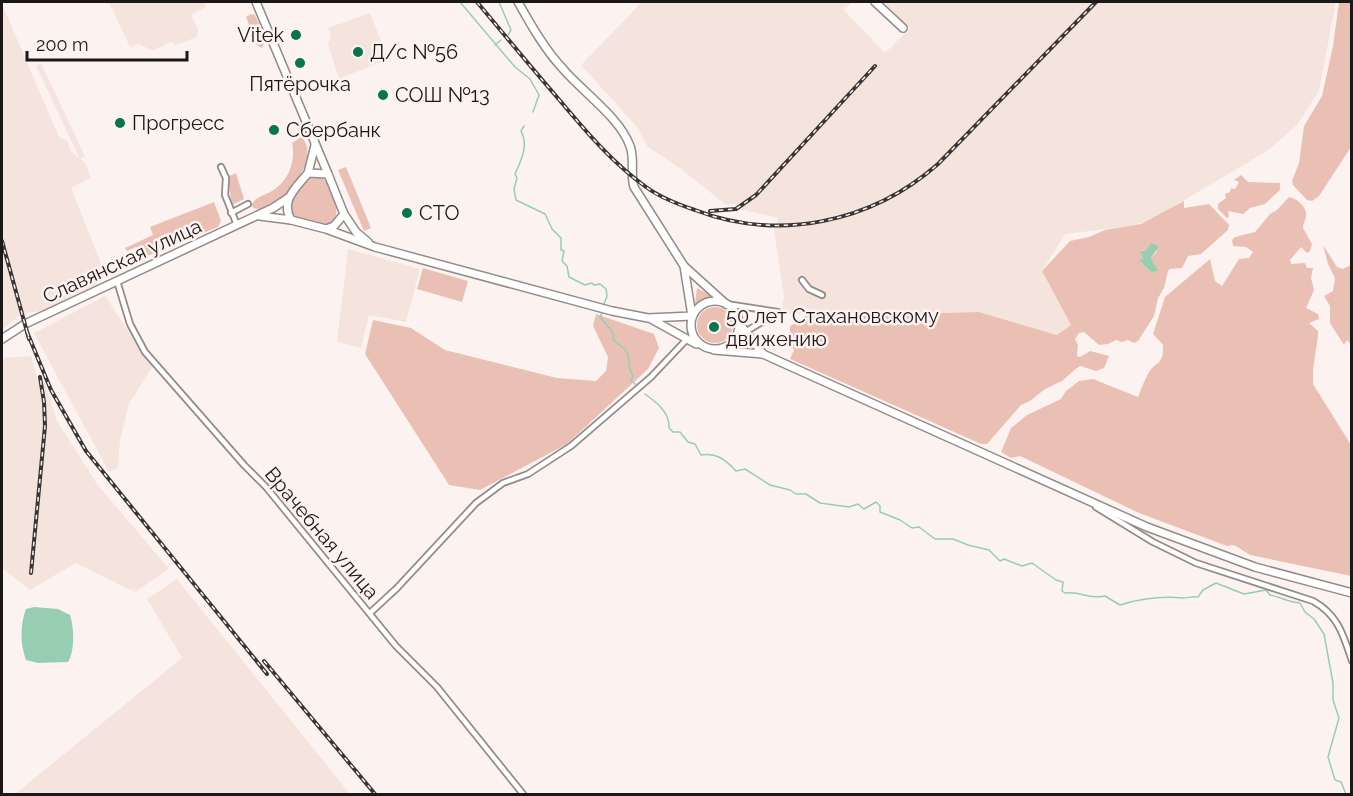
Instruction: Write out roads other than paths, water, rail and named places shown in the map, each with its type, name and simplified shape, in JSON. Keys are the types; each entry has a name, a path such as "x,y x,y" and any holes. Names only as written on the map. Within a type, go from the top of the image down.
{"main road":[{"path":"256,2 344,214 356,232 375,247"},
{"path":"518,2 538,37 564,70 625,137 632,154 631,176 634,187 684,266 734,310 738,321 763,354"},
{"path":"875,2 903,28"},
{"path":"291,220 286,208 288,198 308,173 315,145"},
{"path":"308,173 328,174"},
{"name":"Славянская улица","path":"2,339 25,324 257,216 288,198"},
{"path":"326,229 334,226 344,214"},
{"path":"257,216 291,220 326,229 375,247 612,311 648,318 692,316"},
{"path":"684,266 692,316 690,327 692,335 704,347"},
{"path":"692,316 697,308 707,302 726,303"},
{"path":"648,318 704,347 714,350 763,354 1089,503 1178,539 1255,567 1352,593"},
{"path":"714,350 729,345 735,338 738,321"}],"street":[{"path":"221,167 225,178 225,195 237,225"},
{"path":"231,213 248,204"},
{"path":"802,279 809,290 822,295"},
{"name":"Врачебная улица","path":"117,281 130,324 145,352 266,487 396,646 437,687 523,794"},
{"path":"726,303 778,312 735,338"},
{"path":"370,613 397,588 476,503 503,483 528,474 571,446 651,377 687,339"},
{"path":"1089,503 1153,542 1196,564 1313,601 1327,609 1337,621 1352,661"}],"waterway":[{"path":"460,2 515,67 530,79 539,95 533,112"},
{"path":"499,2 511,30 508,35"},
{"path":"495,45 501,40"},
{"path":"524,126 521,131 524,142 523,153 515,174 517,178 514,189 516,200 545,214 552,229 561,238 561,250 564,251 562,261 567,266 569,277 585,285 600,284 606,289 607,296 604,304"},
{"path":"602,313 600,317 612,331 614,341 628,354 633,376 631,380 635,384"},
{"path":"645,394 665,412 669,428 673,432 680,432 688,442 695,444 701,455 716,456 736,471 745,469 770,485 790,490 796,494 806,494 820,503 849,507 858,504 864,509 876,502 880,506 880,512 912,528 919,527 935,539 953,539 989,550 1000,561 1004,559 1022,566 1032,563 1056,580 1063,582 1062,591 1065,593 1094,597 1105,596 1120,605 1152,598 1198,597 1203,590 1216,583 1244,594 1266,590 1270,595 1300,603 1324,634 1333,683 1333,700 1339,718 1328,757 1335,780 1341,782 1346,794"}],"railway":[{"path":"477,2 587,132 609,155 646,187 695,210 727,220 759,225 791,225 822,221 854,213 883,201 912,184 938,164 1096,2"},
{"path":"710,211 736,209 756,195 875,66"},
{"path":"2,241 29,339"},
{"path":"27,332 51,390 86,451 267,674"},
{"path":"31,573 45,426 40,377"},
{"path":"264,661 375,794"}],"place":[{"name":"Vitek","path":"296,35"},
{"name":"Д/с №56","path":"358,52"},
{"name":"Пятёрочка","path":"300,63"},
{"name":"СОШ №13","path":"383,95"},
{"name":"Прогресс","path":"120,123"},
{"name":"Сбербанк","path":"274,130"},
{"name":"СТО","path":"407,213"},
{"name":"50 лет Стахановскому движению","path":"714,327"}]}
